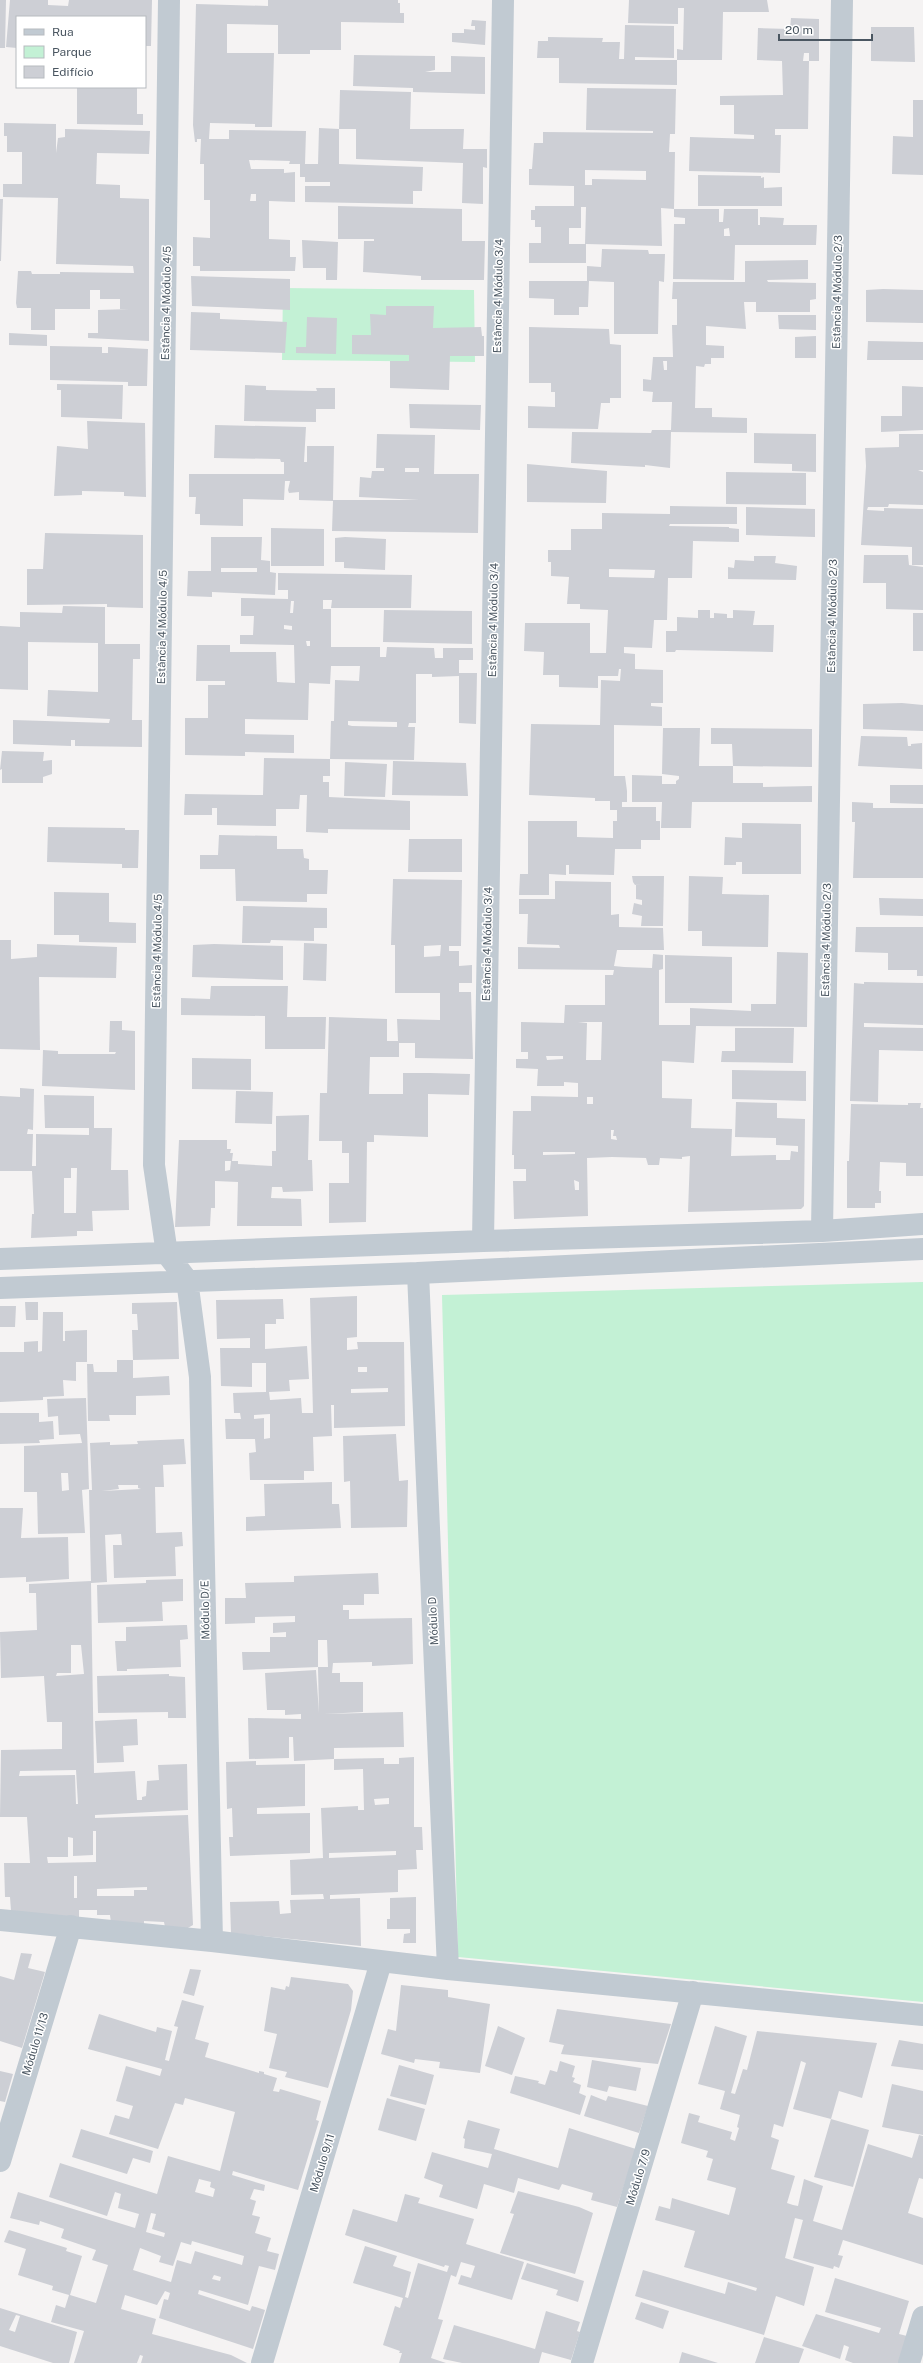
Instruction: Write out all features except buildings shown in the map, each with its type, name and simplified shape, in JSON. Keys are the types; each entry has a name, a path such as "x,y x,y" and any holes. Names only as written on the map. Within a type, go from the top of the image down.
{"street":[{"name":"Estância 4 Módulo 4/5","path":"167,1254 154,1165 169,0"},
{"name":"Estância 4 Módulo 3/4","path":"483,1241 503,0"},
{"name":"Estância 4 Módulo 2/3","path":"822,1231 842,0"},
{"path":"0,1259 167,1254 483,1241 822,1231 923,1224"},
{"path":"418,1273 424,1264 432,1260 473,1250 483,1241"},
{"path":"0,1288 187,1280 418,1273 923,1249"},
{"path":"167,1254 187,1280"},
{"name":"Módulo D","path":"418,1273 448,1969"},
{"name":"Módulo D/E","path":"187,1280 200,1377 212,1941"},
{"path":"0,1920 212,1941 448,1969 923,2015"},
{"name":"Módulo 11/13","path":"0,2161 71,1926"},
{"name":"Módulo 9/11","path":"262,2363 381,1962"},
{"name":"Módulo 7/9","path":"582,2363 693,1992"},
{"path":"909,2363 923,2317"}],"green space":[{"path":"283,288 474,290 475,362 282,360"},
{"path":"923,1282 923,2002 458,1957 442,1295"}]}
